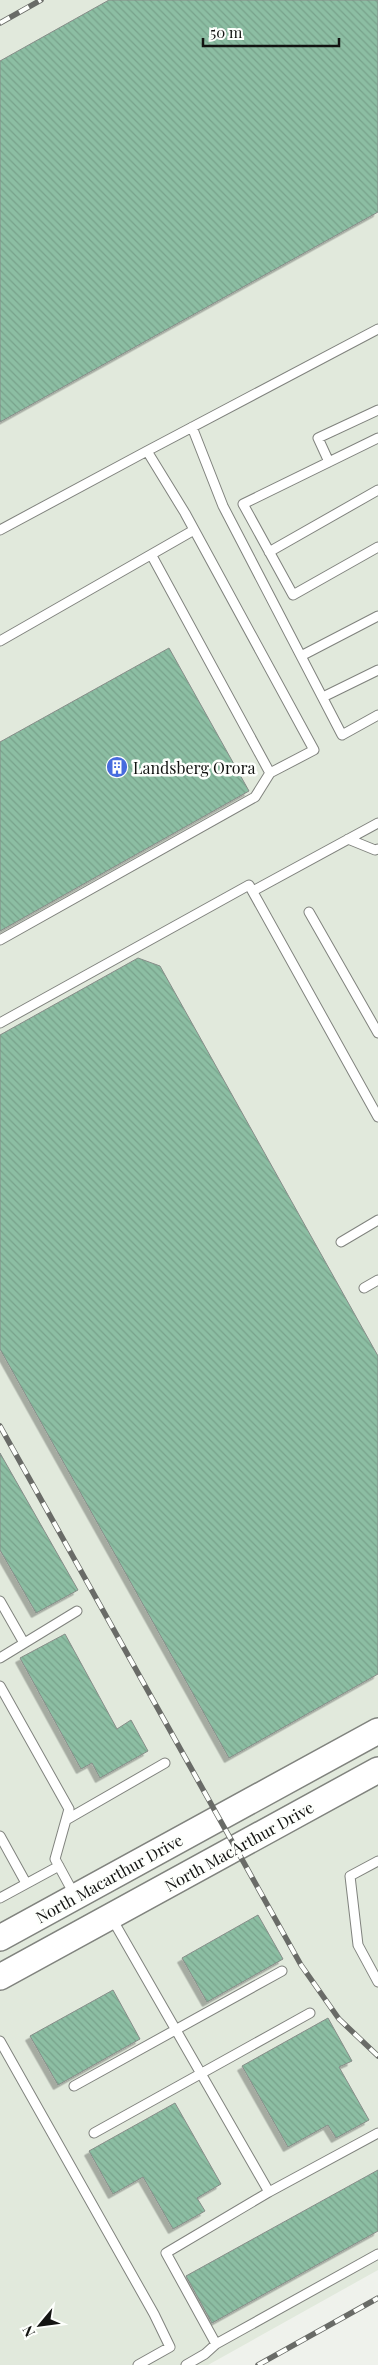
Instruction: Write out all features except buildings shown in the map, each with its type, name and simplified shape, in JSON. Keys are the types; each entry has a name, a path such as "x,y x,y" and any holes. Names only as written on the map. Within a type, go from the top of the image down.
{"main road":[{"name":"North MacArthur Drive","path":"219,1819 378,1731"},
{"name":"North MacArthur Drive","path":"106,1919 378,1770"},
{"name":"North Macarthur Drive","path":"0,1938 219,1819"},
{"path":"0,1977 106,1919"}],"lane":[{"path":"0,530 378,329"},
{"path":"329,462 318,438 378,410"},
{"path":"192,427 223,506 342,735 378,715"},
{"path":"378,438 243,504 293,595 378,548"},
{"path":"0,940 255,797 270,773 314,750 194,530 147,451"},
{"path":"269,552 378,490"},
{"path":"0,641 152,556 194,530"},
{"path":"152,556 270,773"},
{"path":"301,656 378,616"},
{"path":"323,697 378,670"},
{"path":"253,891 378,823"},
{"path":"348,839 374,850 378,849"},
{"path":"0,1023 249,885 378,1117"},
{"path":"309,912 378,1033"},
{"path":"341,1242 378,1220"},
{"path":"364,1288 378,1280"},
{"path":"0,1601 24,1644"},
{"path":"0,1658 77,1611"},
{"path":"0,1686 69,1809 55,1859 76,1897"},
{"path":"66,1820 165,1763"},
{"path":"0,1836 26,1882"},
{"path":"378,1861 350,1876 358,1945 378,1982"},
{"path":"0,1898 26,1882 59,1866"},
{"path":"106,1919 176,2031 269,2192"},
{"path":"74,2086 176,2031 282,1970"},
{"path":"94,2133 310,2013"},
{"path":"0,2041 149,2306 170,2348 138,2365"},
{"path":"216,2344 166,2253 269,2192 378,2133"},
{"path":"186,2365 205,2354 216,2344 378,2254"}],"shaded area":[{"path":"0,0 378,0 378,2270 208,2365 0,2365"}],"railway":[{"path":"0,23 41,0"},
{"path":"0,1426 301,1965 339,2019 378,2056"},
{"path":"258,2365 378,2298"}],"place":[{"name":"Landsberg Orora","path":"117,767"}]}
